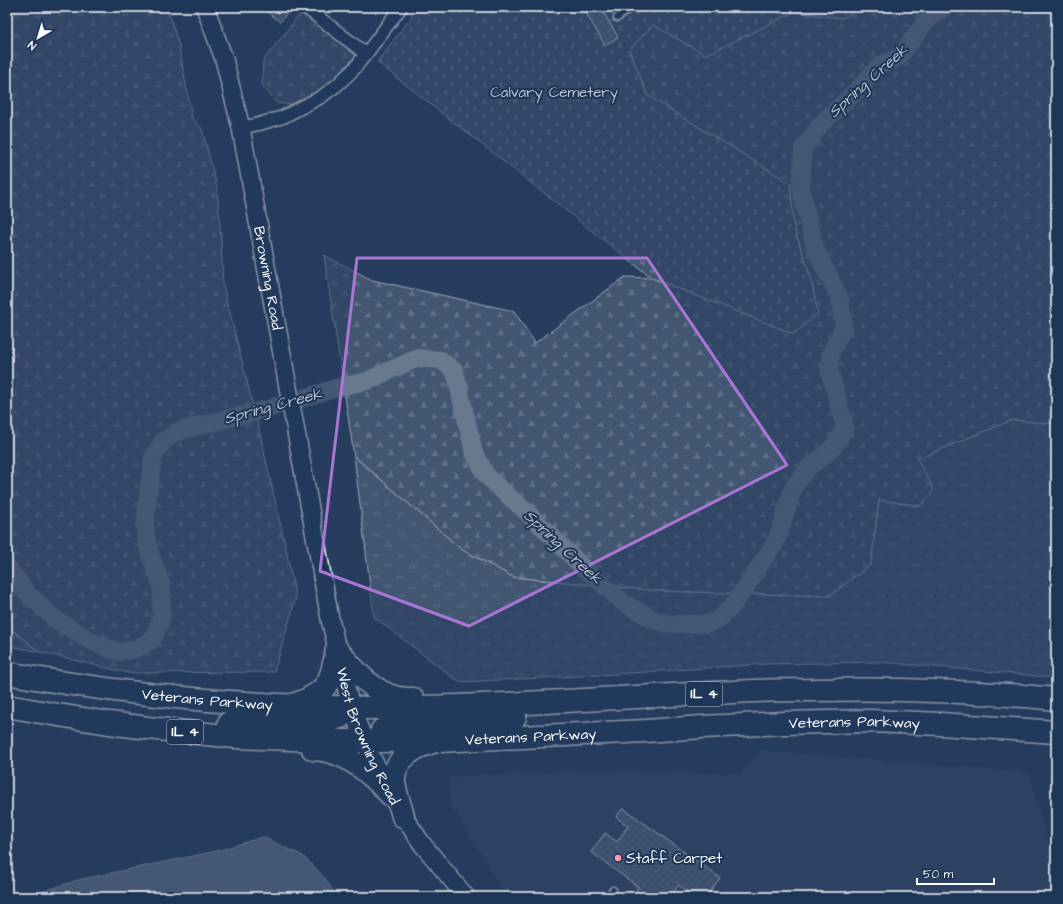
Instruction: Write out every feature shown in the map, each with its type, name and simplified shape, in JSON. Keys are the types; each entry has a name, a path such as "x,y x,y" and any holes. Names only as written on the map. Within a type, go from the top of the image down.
{"highway":[{"path":"337,650 366,680 385,693 397,697 413,699 492,697 510,704"},
{"path":"290,706 308,700 322,690 328,683 337,650"},
{"name":"Veterans Parkway","path":"7,673 152,695 229,703 351,708 441,707 510,704 757,690 872,689 946,691 1018,695 1056,699"},
{"path":"365,741 370,735 396,726 483,720 550,713 613,698"},
{"name":"Veterans Parkway","path":"7,706 140,727 275,739 438,741 717,726 871,721 1056,732"},
{"path":"58,715 130,717 236,723 299,722 328,721 344,715 351,708"},
{"path":"203,733 223,744 321,749 331,752 345,757 357,764 375,778 391,795"},
{"path":"403,816 394,780 398,765 403,758 413,750 438,741"}],"street":[{"name":"Browning Road","path":"205,7 224,59 241,128 319,552"},
{"path":"305,7 366,54"},
{"path":"241,128 283,117 321,96 337,85 353,70 401,7"},
{"name":"West Browning Road","path":"319,552 330,619 351,708 371,756 403,816 423,845 466,897"}],"lane":[{"path":"617,18 632,7"},
{"path":"607,897 613,890"}],"highlighted area":[{"path":"357,258 647,258 787,465 469,626 320,571"}],"shaded area":[{"path":"763,751 1029,773 1056,873 1056,897 506,897 450,804 449,777 584,771 740,774"},
{"path":"263,837 303,856 324,877 337,897 26,897 78,880 217,851"}],"green space":[{"path":"7,7 167,7 179,46 192,118 202,129 217,187 223,286 259,429 296,598 274,672 128,673 40,652 7,626"},
{"name":"Calvary Cemetery","path":"419,7 859,7 843,18 794,12 706,55 653,25 629,50 648,96 790,183 794,228 811,278 818,314 794,334 652,278 377,62"},
{"path":"859,7 1056,7 1056,424 1012,420 917,459 934,490 921,506 879,500 871,564 829,596 660,591 513,577 461,549 354,456 324,255 372,280 514,311 535,343 625,277 652,278 794,334 811,278 794,228 790,183 648,96 629,50 653,25 706,55 794,12 843,18"},
{"path":"303,10 357,54 331,82 308,98 291,105 277,103 262,85 263,61"},
{"path":"1012,420 1056,424 1056,678 879,662 766,664 600,675 459,682 374,617 354,456 461,549 513,577 660,591 829,596 871,564 879,500 921,506 917,459"},
{"path":"7,626 40,652 7,645"}],"building":[{"path":"261,7 280,7 287,13 280,22"},
{"path":"594,7 600,7 618,37 605,45 586,13"},
{"path":"623,808 720,878 706,897 695,897 679,885 670,897 645,897 636,890 638,887 591,852 605,833 617,842 628,826 616,817"}],"waterway":[{"name":"Spring Creek","path":"7,566 27,593 55,619 91,641 118,652 136,649 152,640 161,620 162,586 149,551 145,529 153,457 164,440 179,431 268,409 339,387 367,381 418,358 441,360 455,371 474,453 486,475 528,513 586,570 624,603 654,620 670,624 707,624 718,620 733,605 775,543 793,488 807,469 825,455 838,441 845,427 829,369 831,352 844,327 839,297 815,248 801,190 803,149 820,125 857,90 879,66 899,57 927,20 944,7"}],"place":[{"name":"Staff Carpet","path":"618,858"}]}
